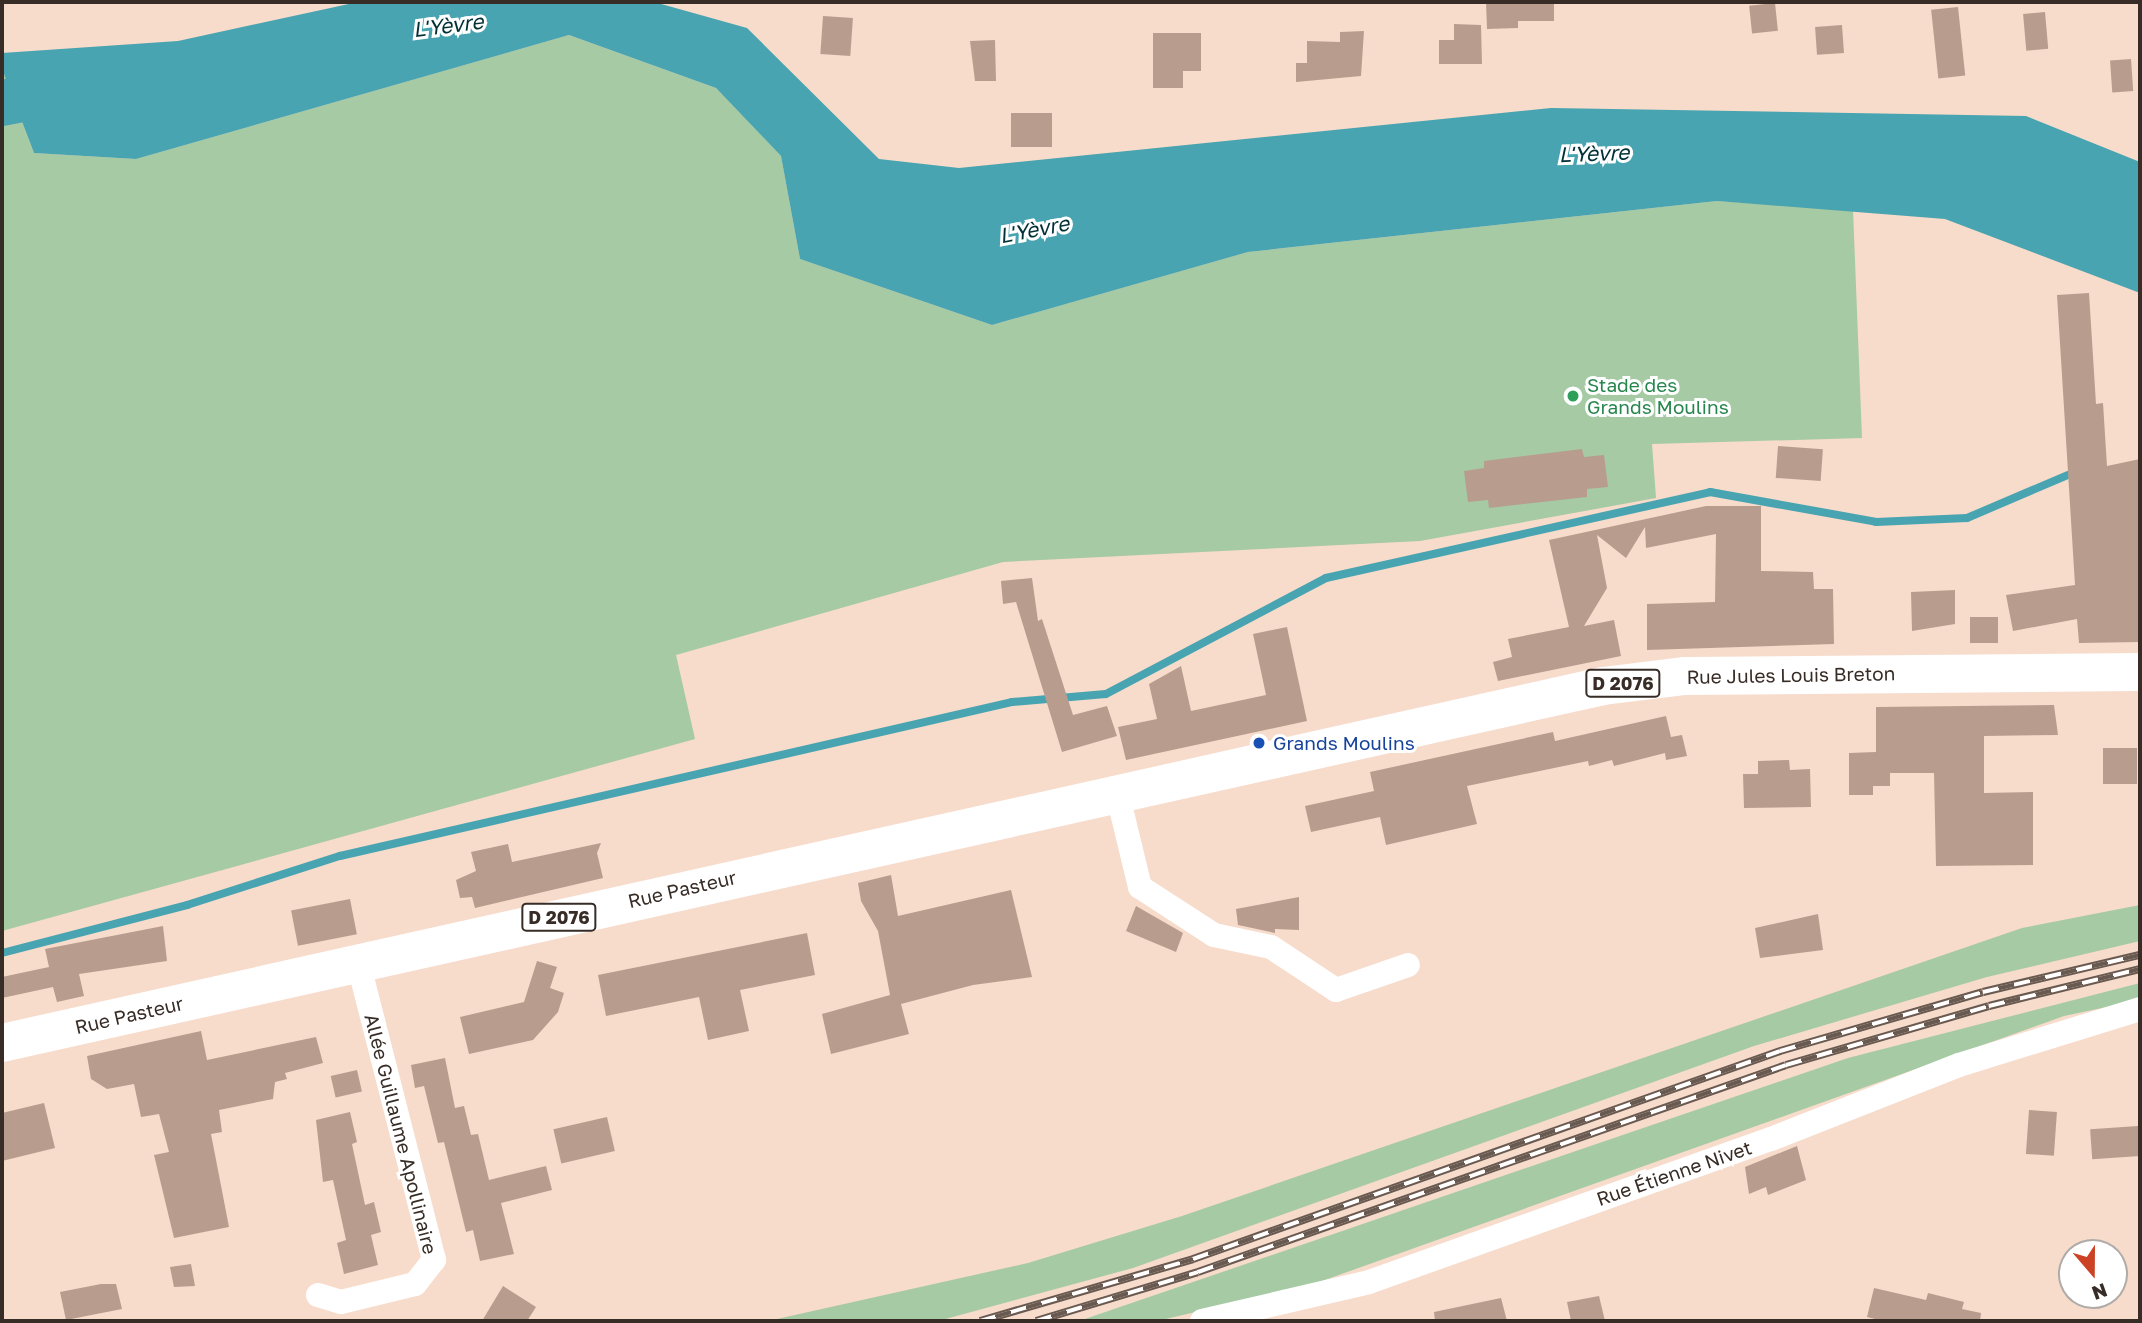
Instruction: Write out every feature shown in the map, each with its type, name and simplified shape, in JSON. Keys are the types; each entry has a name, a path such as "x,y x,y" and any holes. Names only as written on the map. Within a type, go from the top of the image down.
{"main road":[{"name":"Rue Jules Louis Breton","path":"1117,792 1570,693 1661,678 2140,672"},
{"name":"Rue Pasteur","path":"2,1043 1117,792"}],"street":[{"path":"1117,792 1140,887 1214,935 1271,947 1336,990 1408,965"},
{"name":"Allée Guillaume Apollinaire","path":"318,1295 341,1302 415,1284 434,1260 358,962"},
{"name":"Rue Étienne Nivet","path":"1202,1321 1369,1282 1771,1139 1959,1065 2140,1009"}],"green space":[{"path":"569,35 716,88 781,156 800,259 992,325 1248,252 1717,201 1853,210 1862,438 1652,444 1656,498 1420,541 1003,562 676,655 695,739 2,931 2,69 34,153 136,159"},
{"path":"2140,905 2140,941 1987,977 1754,1046 1133,1268 938,1321 768,1321 1028,1263 1182,1216 2022,928"},
{"path":"2140,983 2140,1000 2064,1016 1308,1286 1157,1321 1079,1321 1848,1058"}],"water":[{"path":"358,2 654,2 747,28 879,159 959,168 1551,108 2026,116 2140,162 2140,293 1945,219 1717,201 1248,252 992,325 800,259 781,156 716,88 569,35 136,159 34,153 2,69 2,53 178,41"}],"building":[{"path":"1486,2 1554,2 1554,21 1518,21 1518,28 1487,29"},
{"path":"1775,3 1778,31 1752,34 1749,6"},
{"path":"1958,7 1965,76 1938,78 1931,10"},
{"path":"2045,12 2048,49 2026,51 2023,14"},
{"path":"823,16 853,18 850,56 820,54"},
{"path":"1454,24 1481,25 1482,64 1439,64 1439,40 1454,40"},
{"path":"1842,25 1844,53 1817,55 1815,27"},
{"path":"1364,31 1361,76 1296,82 1296,63 1307,63 1307,41 1340,42 1340,32"},
{"path":"1153,33 1201,33 1201,71 1183,71 1183,88 1153,88"},
{"path":"995,40 996,81 975,81 970,41"},
{"path":"2131,59 2133,91 2112,92 2110,60"},
{"path":"1011,113 1052,113 1052,147 1011,147"},
{"path":"2089,293 2096,404 2103,403 2107,466 2140,459 2140,642 2079,643 2077,619 2013,631 2006,595 2075,585 2057,295"},
{"path":"1778,446 1823,449 1821,481 1776,478"},
{"path":"1582,449 1584,457 1604,455 1608,487 1587,489 1587,497 1489,508 1488,500 1468,502 1464,471 1484,468 1484,461"},
{"path":"1706,506 1761,506 1761,571 1813,572 1814,589 1833,589 1834,644 1647,650 1647,604 1715,602 1716,534 1646,548 1645,527 1626,558 1597,535 1607,588 1584,626 1614,620 1621,656 1498,681 1493,662 1512,657 1508,639 1569,627 1549,540"},
{"path":"1032,578 1038,621 1042,619 1073,715 1107,706 1117,736 1062,752 1016,602 1003,604 1001,581"},
{"path":"1955,590 1955,624 1912,631 1911,592"},
{"path":"1970,617 1998,617 1998,643 1970,643"},
{"path":"1287,627 1307,721 1126,760 1118,727 1157,719 1149,684 1181,666 1191,711 1266,695 1253,634"},
{"path":"2054,705 2058,735 1984,736 1984,793 2033,792 2033,865 1936,866 1934,773 1890,773 1890,786 1873,786 1873,795 1849,795 1849,753 1876,752 1876,707"},
{"path":"1666,716 1671,737 1682,735 1687,756 1666,760 1665,753 1614,766 1612,760 1589,766 1588,761 1467,786 1477,824 1386,845 1380,817 1311,832 1305,806 1374,791 1370,772 1553,732 1555,741"},
{"path":"2103,748 2137,748 2137,784 2103,784"},
{"path":"1789,760 1790,770 1810,769 1811,807 1744,808 1743,774 1758,774 1758,761"},
{"path":"601,843 597,853 603,878 475,908 472,897 460,898 456,880 476,871 471,852 508,844 512,862"},
{"path":"891,875 898,916 1011,890 1032,977 973,985 901,1004 909,1034 831,1054 822,1014 890,995 878,931 861,901 858,883"},
{"path":"1299,897 1299,930 1275,929 1275,933 1238,925 1236,909"},
{"path":"350,899 357,934 298,946 291,910"},
{"path":"1136,906 1183,933 1176,952 1126,931"},
{"path":"1818,914 1823,950 1760,958 1755,928"},
{"path":"163,926 167,961 79,974 84,996 57,1002 53,987 2,998 2,977 49,967 45,949"},
{"path":"807,933 815,975 740,990 749,1031 708,1040 699,997 606,1016 598,975"},
{"path":"537,961 557,967 550,988 564,993 558,1012 533,1040 469,1054 460,1017 524,1002"},
{"path":"201,1031 207,1060 316,1037 323,1063 285,1073 287,1079 275,1082 273,1099 219,1110 222,1132 211,1134 229,1227 174,1238 154,1155 169,1152 159,1114 141,1117 134,1084 107,1089 91,1079 87,1056"},
{"path":"445,1058 455,1108 464,1106 471,1135 478,1134 489,1180 546,1166 552,1190 501,1203 514,1254 480,1261 473,1230 466,1232 444,1142 438,1143 424,1086 415,1088 411,1065"},
{"path":"357,1070 362,1091 336,1098 331,1076"},
{"path":"44,1103 55,1148 2,1161 2,1113"},
{"path":"2029,1110 2057,1112 2054,1156 2026,1154"},
{"path":"350,1112 357,1142 352,1144 365,1205 374,1202 381,1232 371,1235 378,1265 344,1274 337,1243 346,1240 333,1180 323,1182 316,1120"},
{"path":"607,1117 615,1151 561,1163 553,1129"},
{"path":"2138,1126 2140,1156 2092,1159 2090,1129"},
{"path":"1797,1146 1806,1180 1768,1195 1766,1187 1749,1194 1745,1167"},
{"path":"191,1264 195,1286 174,1287 170,1267"},
{"path":"101,1284 116,1284 122,1309 66,1320 60,1292"},
{"path":"503,1286 536,1307 527,1321 482,1321"},
{"path":"1874,1288 1926,1300 1928,1293 1964,1302 1962,1309 1981,1313 1980,1321 1883,1321 1867,1317"},
{"path":"1599,1296 1605,1321 1571,1321 1567,1302"},
{"path":"1501,1298 1507,1321 1435,1321 1434,1312"}],"waterway":[{"name":"L'Yèvre","path":"2,103 75,89"},
{"path":"2,953 187,905 340,856 1012,702 1106,694 1326,578 1710,492 1876,522 1967,518 2068,475"}],"railway":[{"path":"980,1321 1193,1259 1780,1051 1983,992 2140,955"},
{"path":"1036,1321 1198,1272 1786,1065 1989,1006 2140,969"}],"place":[{"name":"Stade des Grands Moulins","path":"1573,396"},
{"name":"Grands Moulins","path":"1259,743"}]}
